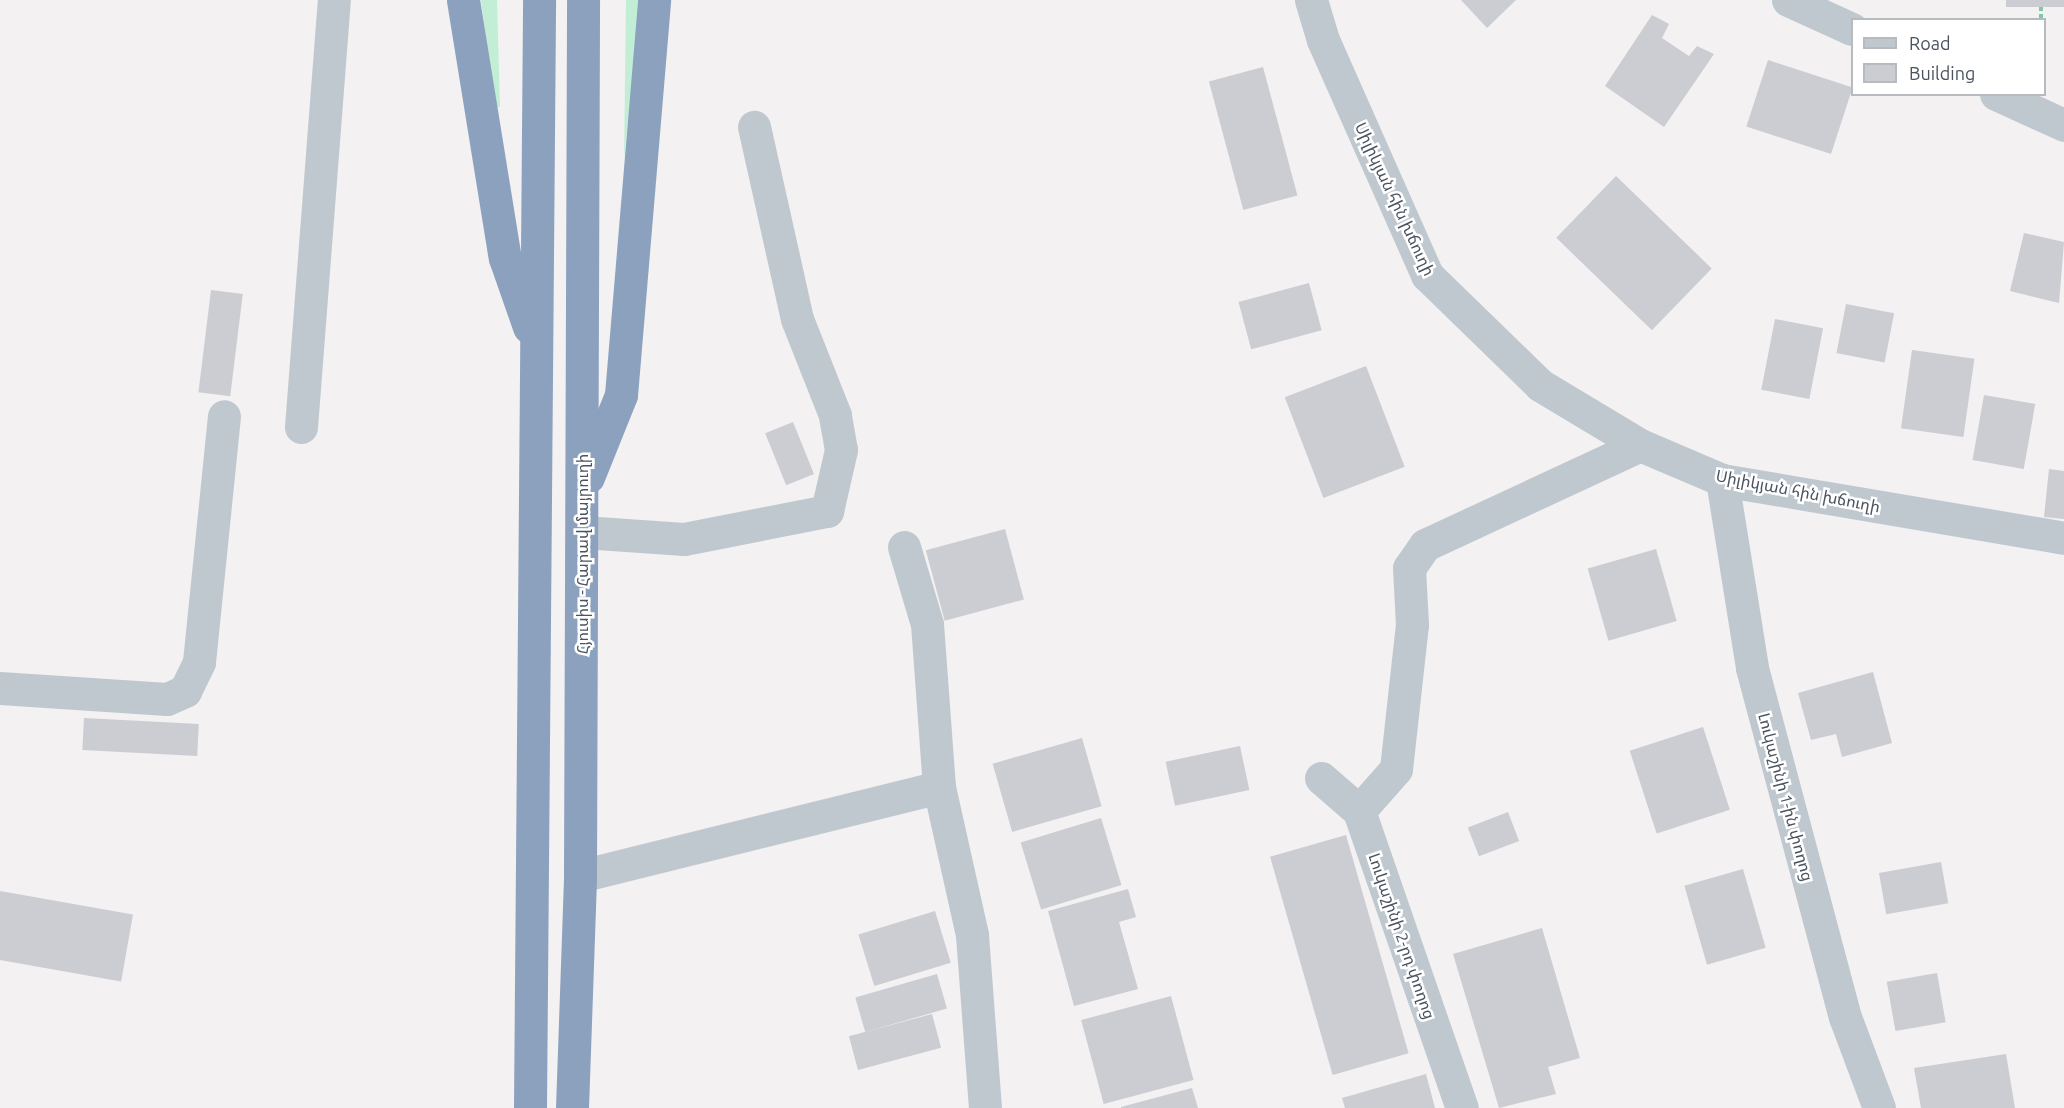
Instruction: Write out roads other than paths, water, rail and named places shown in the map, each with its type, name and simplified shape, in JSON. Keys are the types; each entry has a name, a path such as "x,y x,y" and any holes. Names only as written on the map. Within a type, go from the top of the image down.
{"highway":[{"path":"463,0 506,258 537,352"},
{"path":"530,1108 539,0"},
{"name":"Հյուսիս - Հարավ մայրուղի","path":"572,1108 580,876 582,0"},
{"path":"582,493 621,395 654,0"}],"street":[{"path":"301,427 334,0"},
{"name":"Սիլիկյան հին խճուղի","path":"1311,0 1323,40 1427,275 1540,385 1640,445 1722,480 2064,538"},
{"path":"1788,0 1851,29"},
{"path":"2000,96 2064,125"},
{"path":"582,532 684,539 827,510 841,450 836,415 797,319 754,128"},
{"path":"0,688 167,699 185,691 199,662 224,416"},
{"path":"1359,811 1396,769 1412,625 1409,568 1425,545 1640,445"},
{"name":"Լուկաշինի 1-ին փողոց","path":"1722,480 1752,668 1845,1017 1878,1108"},
{"path":"904,547 927,624 939,787 972,935 985,1108"},
{"name":"Լուկաշինի 2-րդ փողոց","path":"1322,778 1359,811 1462,1108"},
{"path":"580,876 939,787"}]}
